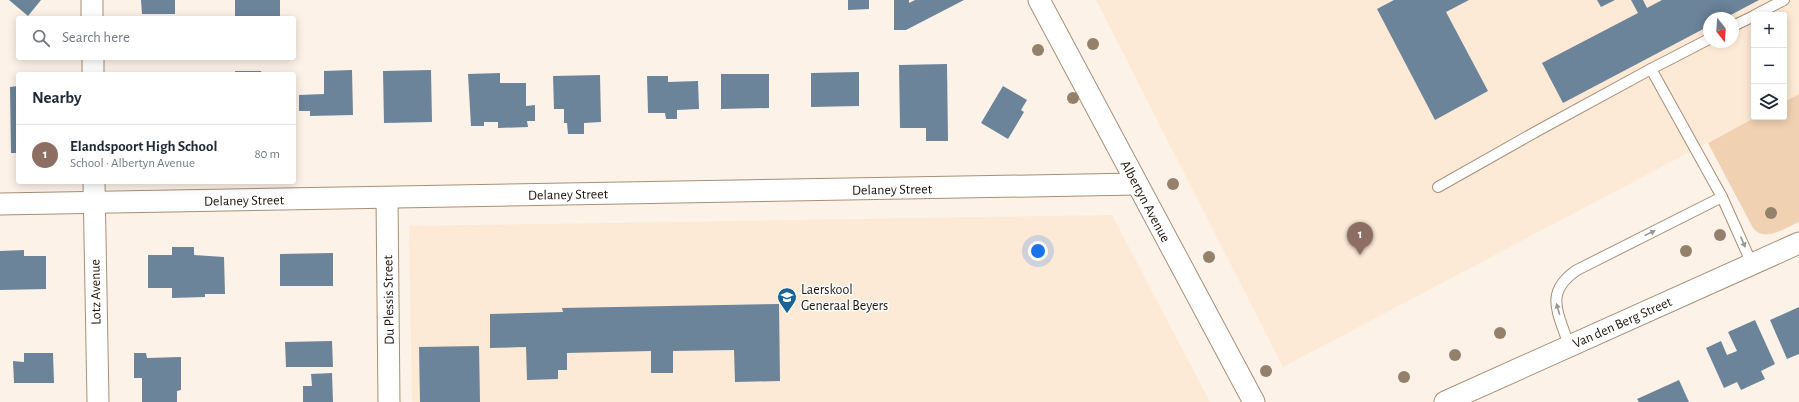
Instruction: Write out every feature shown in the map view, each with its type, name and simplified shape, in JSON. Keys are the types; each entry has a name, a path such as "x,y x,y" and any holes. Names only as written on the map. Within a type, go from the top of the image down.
{"street":[{"path":"92,0 92,16"},
{"name":"Albertyn Avenue","path":"1039,0 1254,402"},
{"path":"92,60 93,72"},
{"name":"Lotz Avenue","path":"94,184 98,402"},
{"name":"Delaney Street","path":"0,204 1137,184"},
{"name":"Du Plessis Street","path":"387,198 389,402"},
{"name":"Van den Berg Street","path":"1445,402 1799,243"}],"lane":[{"path":"1761,12 1784,0"},
{"path":"1739,23 1751,17"},
{"path":"1438,187 1538,130 1703,42"},
{"path":"1651,69 1722,198 1752,264"},
{"path":"1569,346 1556,302 1557,289 1564,278 1577,270 1722,198"}],"shaded area":[{"path":"1096,0 1799,0 1799,94 1787,100 1787,12 1751,12 1751,120 1283,367"},
{"path":"1799,94 1799,222 1775,233 1763,234 1753,228 1708,143 1751,120 1787,120 1787,100"},
{"name":"Laerskool Generaal Beyers","path":"1112,215 1210,402 412,402 409,226"}],"building":[{"path":"9,0 41,0 28,16"},
{"path":"141,0 175,0 175,14 142,14"},
{"path":"235,0 280,0 280,16 235,16"},
{"path":"848,0 869,0 869,9 848,10"},
{"path":"894,0 909,0 909,3 915,0 964,0 906,30 894,30"},
{"path":"1394,0 1469,0 1446,12 1488,91 1435,120 1377,9"},
{"path":"1597,0 1615,0 1601,7"},
{"path":"1631,0 1643,0 1647,8 1662,0 1759,0 1736,12 1703,12 1703,29 1563,103 1542,63 1638,13"},
{"path":"947,64 948,141 926,141 926,128 900,128 899,65"},
{"path":"352,70 353,115 310,116 310,111 299,111 299,95 324,94 324,71"},
{"path":"431,70 432,122 384,123 383,71"},
{"path":"261,71 261,72 235,72"},
{"path":"859,72 859,106 811,107 811,73"},
{"path":"500,73 500,83 526,83 526,106 535,105 535,121 527,121 528,127 498,128 498,122 484,122 484,126 471,126 468,74"},
{"path":"721,74 769,74 769,108 721,109"},
{"path":"600,75 601,122 584,123 584,134 568,134 567,123 564,123 564,109 554,109 553,76"},
{"path":"647,76 668,76 668,82 698,81 699,109 677,110 677,119 666,119 665,113 648,113"},
{"path":"16,86 16,153 11,153 10,87"},
{"path":"1003,86 1027,100 1021,110 1024,112 1008,139 981,123"},
{"path":"172,247 194,247 194,255 224,257 225,294 205,294 205,297 172,298 172,288 148,288 148,255 172,255"},
{"path":"24,250 24,256 46,256 46,289 0,290 0,251"},
{"path":"333,253 333,286 280,286 280,254"},
{"path":"779,304 780,381 735,382 734,350 673,351 673,373 651,373 651,351 567,353 567,370 558,370 558,379 527,380 526,347 490,348 490,314 563,312 562,308"},
{"path":"1799,307 1799,354 1787,359 1770,320"},
{"path":"1755,320 1775,364 1761,371 1765,379 1741,390 1737,382 1724,388 1706,348 1721,341 1727,355 1737,351 1728,332"},
{"path":"332,341 333,367 286,367 285,342"},
{"path":"479,346 480,402 420,402 419,347"},
{"path":"24,353 53,353 54,383 14,383 13,361 24,362"},
{"path":"134,353 146,353 147,358 181,357 181,390 177,391 177,402 142,402 142,378 134,378"},
{"path":"332,373 333,402 303,402 303,386 312,386 311,374"},
{"path":"1679,380 1689,402 1639,402 1637,399"}],"place":[{"name":"Elandspoort High School","path":"1360,255"},
{"name":"Laerskool Generaal Beyers","path":"787,314"}]}
